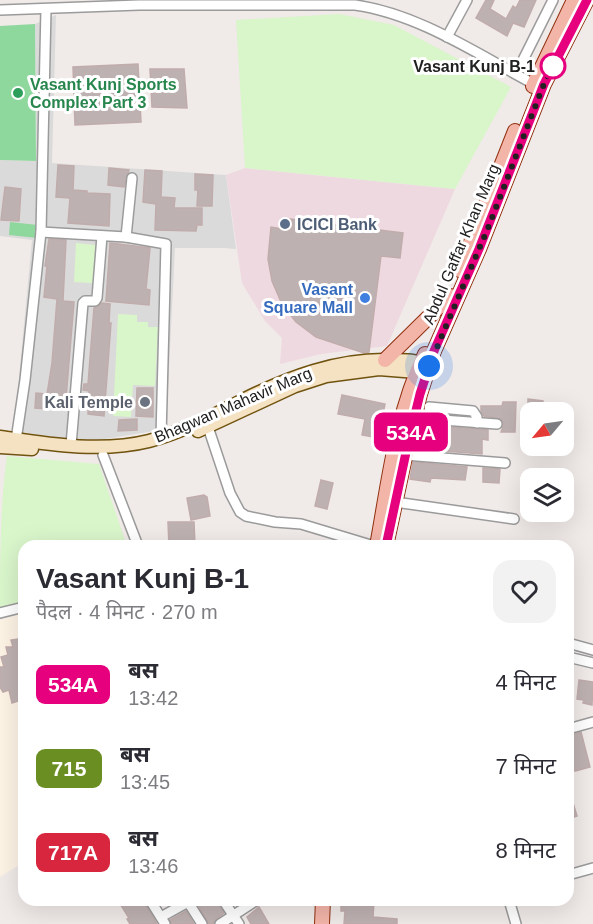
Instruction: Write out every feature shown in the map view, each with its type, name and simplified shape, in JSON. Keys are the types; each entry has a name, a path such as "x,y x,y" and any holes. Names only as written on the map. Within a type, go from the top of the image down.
{"main road":[{"name":"Abdul Gaffar Khan Marg","path":"387,540 423,369 534,84 574,0"},
{"name":"Abdul Gaffar Khan Marg","path":"376,540 400,421 484,238 544,84 586,0"},
{"path":"385,360 450,296"},
{"path":"322,924 323,906"},
{"path":"331,924 332,906"}],"street":[{"path":"447,37 467,0"},
{"path":"516,74 553,0"},
{"path":"0,10 46,9 98,3 301,2 370,7 385,10 447,37 534,84"},
{"path":"16,440 41,232 46,9"},
{"path":"126,237 132,178"},
{"path":"41,232 126,237 164,242 167,247 160,437"},
{"path":"71,446 83,303 95,301 97,298 102,236"},
{"name":"Bhagwan Mahavir Marg","path":"0,437 71,446 121,446 206,423 264,390 302,374 348,362 385,360 423,369"},
{"name":"Bhagwan Mahavir Marg","path":"0,447 103,455 120,454 151,448 206,423 316,379 379,369 423,369"},
{"path":"429,407 472,411 477,417 477,423"},
{"path":"414,418 497,424"},
{"path":"206,423 230,493 240,512 246,516 275,522 301,524 355,540"},
{"path":"103,455 136,540"},
{"path":"405,455 505,464"},
{"path":"395,502 514,519"},
{"path":"0,613 18,608"},
{"path":"574,645 593,650"},
{"path":"574,658 593,663"},
{"path":"574,727 593,722"},
{"path":"574,873 593,868"},
{"path":"154,906 163,921 183,906"},
{"path":"191,906 202,924"},
{"path":"227,906 236,920"},
{"path":"220,924 236,920 251,906"},
{"path":"511,906 516,924"}],"shaded area":[{"path":"56,15 52,163 226,175 236,249 175,248 166,429 87,442 14,431 32,240 0,236 0,160 36,161 35,24"},
{"name":"Vasant Square Mall","path":"245,168 455,189 387,346 321,354 280,364 282,338 265,321 242,283 226,175"},
{"path":"18,615 18,866 0,877 0,620"}],"green space":[{"path":"339,14 394,25 511,87 455,189 245,168 236,20"},
{"name":"Vasant Kunj Sports Complex Part 3","path":"35,24 36,161 0,160 0,26"},
{"path":"10,222 38,225 37,238 9,235"},
{"path":"76,243 105,246 103,284 74,282"},
{"path":"118,314 137,315 137,322 148,322 148,327 158,327 155,386 133,385 131,417 113,416"},
{"path":"7,456 99,464 125,540 18,540 18,608 0,613 0,555"}],"building":[{"path":"486,0 494,0 490,9 506,19 513,6 516,8 520,0 536,0 524,27 513,23 507,36 476,18"},
{"path":"138,64 141,122 75,125 73,67"},
{"path":"150,69 184,69 187,108 152,107"},
{"path":"58,165 74,166 73,190 110,194 109,226 68,223 70,198 56,197"},
{"path":"109,168 129,170 124,187 108,185"},
{"path":"145,170 162,171 161,197 175,198 174,208 202,208 202,225 197,225 196,231 155,230 156,204 143,202"},
{"path":"195,174 213,175 212,206 197,206 198,190 195,190"},
{"path":"5,187 21,189 19,221 1,220"},
{"path":"290,219 403,233 400,258 381,256 369,352 364,353 316,337 296,322 282,304 272,281 268,259 271,227 289,230"},
{"path":"49,239 66,240 63,301 74,302 66,398 50,397 49,409 35,408 36,393 47,394 52,363 57,299 44,297"},
{"path":"110,243 150,248 146,289 150,290 149,305 106,301"},
{"path":"102,303 110,304 109,323 111,323 104,416 88,414 89,391 83,390 84,384 88,384 94,308"},
{"name":"Kali Temple","path":"137,388 153,388 153,417 136,416"},
{"path":"342,395 385,404 378,438 362,435 365,419 338,414"},
{"path":"528,399 543,401 543,402 528,402"},
{"path":"503,402 516,402 515,432 501,432 504,424 501,419 484,416 481,411 481,406 502,406"},
{"path":"137,419 137,430 118,431 119,420"},
{"path":"424,425 488,430 488,440 482,439 482,454 418,449"},
{"path":"413,462 467,467 465,480 431,478 430,482 410,479"},
{"path":"483,468 500,469 499,483 483,482"},
{"path":"321,480 333,483 327,509 315,506"},
{"path":"204,495 207,497 210,516 191,520 187,498"},
{"path":"168,522 194,522 195,540 169,540"},
{"path":"18,639 18,701 12,703 9,690 3,692 0,687 0,667 4,667 1,657 8,655 6,647 13,647 11,640"},
{"path":"579,680 593,682 592,705 577,699"},
{"path":"581,732 590,767 575,771 574,769 574,734"},
{"path":"122,906 146,906 157,924 130,924 127,919 129,918"},
{"path":"198,906 220,906 224,913 213,924 209,924"},
{"path":"341,906 374,906 373,917 397,919 397,924 344,924 345,911 341,911"},
{"path":"259,907 269,924 251,924 247,917"},
{"path":"186,911 194,924 172,924 170,920"}],"bus line":[{"name":"534A","path":"387,540 420,394 434,351 479,249 544,84 587,0"}],"place":[{"name":"Vasant Kunj B-1","path":"553,66"},
{"name":"Vasant Kunj Sports Complex Part 3","path":"18,93"},
{"name":"ICICI Bank","path":"285,224"},
{"name":"Vasant Square Mall","path":"365,298"},
{"name":"Kali Temple","path":"145,402"}],"route":[{"path":"429,366 488,228 553,66"}]}
